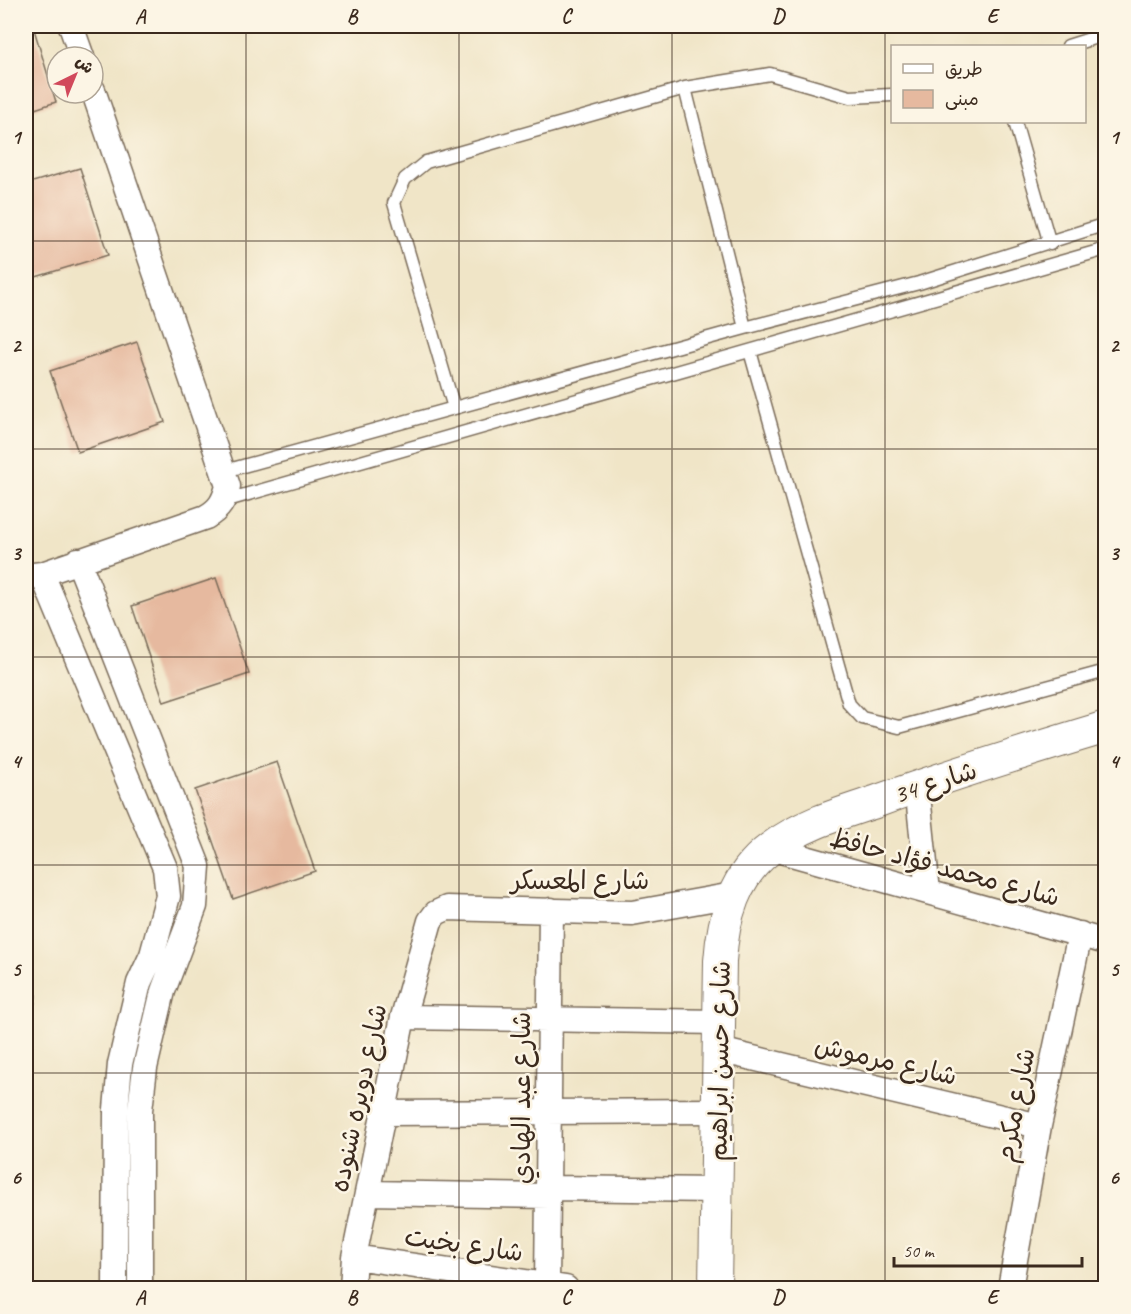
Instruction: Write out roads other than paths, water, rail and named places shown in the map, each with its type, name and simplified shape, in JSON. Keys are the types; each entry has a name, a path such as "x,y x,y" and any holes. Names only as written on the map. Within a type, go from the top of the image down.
{"street":[{"path":"71,26 78,45"},
{"path":"98,105 225,471 228,486 224,501 216,511 206,517 34,575 165,868 168,896 152,955 139,983 120,1064 116,1109 115,1288"},
{"path":"78,560 198,866 195,906 163,990 145,1068 140,1110 140,1288"},
{"name":"شارع 34","path":"770,848 810,825 917,786 1106,727"},
{"path":"917,786 928,892"},
{"name":"شارع محمد فؤاد حافظ","path":"770,848 1106,942"},
{"name":"شارع حسن ابراهيم","path":"716,1288 719,1036 723,927 733,895 749,870 770,848"},
{"name":"شارع المعسكر","path":"430,921 441,909 447,908 632,913 733,895"},
{"name":"شارع عبد الهادي","path":"551,910 548,1192 557,1287"},
{"name":"شارع دويره شنوده","path":"352,1288 354,1257 403,1017 430,921"},
{"name":"شارع مكرم","path":"1010,1288 1039,1126 1080,934"},
{"name":"شارع مرموش","path":"403,1017 550,1019 719,1036 1039,1126"},
{"path":"383,1113 718,1111"},
{"path":"367,1193 717,1190"},
{"name":"شارع بخيت","path":"354,1257 518,1285 557,1287"}],"lane":[{"path":"1071,45 1106,34"},
{"path":"454,408 394,203 405,179 426,162 685,88 770,74 850,97 891,95"},
{"path":"685,88 745,328"},
{"path":"1015,123 1050,243"},
{"path":"225,471 745,328 920,283 1106,224"},
{"path":"224,501 1106,249"},
{"path":"750,351 849,704 861,718 899,727 1106,671"},
{"path":"26,986 28,996 26,1012"}]}
